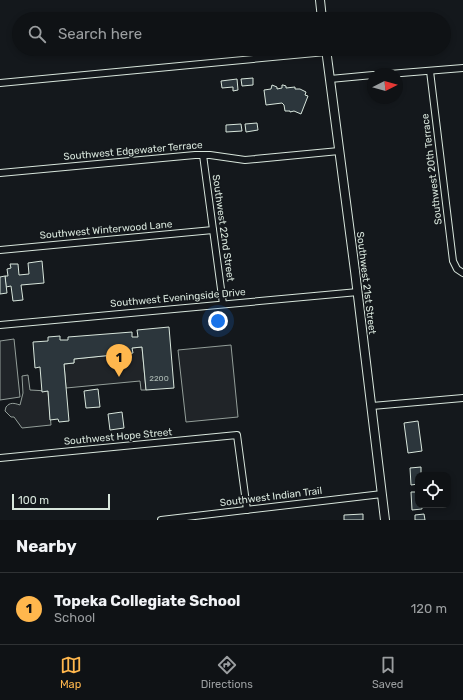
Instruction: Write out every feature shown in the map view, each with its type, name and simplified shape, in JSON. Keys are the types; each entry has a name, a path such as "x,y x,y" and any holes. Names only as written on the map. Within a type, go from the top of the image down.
{"main road":[{"path":"320,0 321,12"},
{"name":"Southwest 21st Street","path":"327,56 358,292 385,520"}],"street":[{"path":"1,84 269,56"},
{"path":"403,73 463,68"},
{"name":"Southwest 20th Terrace","path":"430,71 455,265 457,269 463,273"},
{"path":"330,79 367,76"},
{"name":"Southwest Edgewater Terrace","path":"0,173 203,155 245,160 340,151"},
{"name":"Southwest 22nd Street","path":"203,155 223,304"},
{"name":"Southwest Winterwood Lane","path":"0,250 213,230"},
{"name":"Southwest Eveningside Drive","path":"0,325 358,292"},
{"path":"372,406 463,398"},
{"name":"Southwest Hope Street","path":"0,458 237,435 247,510"},
{"name":"Southwest Indian Trail","path":"161,520 382,494"}],"shaded area":[{"path":"14,339 20,397 0,400 0,341"},
{"path":"231,345 238,417 186,422 178,350"},
{"path":"142,347 146,390 141,390 140,381 66,388 64,364 74,363 74,359 132,353 132,348"},
{"path":"28,375 30,390 48,391 51,425 22,428 14,417 11,417 5,411 8,405 14,403 20,405 23,393 22,376"}],"building":[{"path":"253,78 253,85 242,86 241,79"},
{"path":"237,79 238,90 233,91 233,87 222,88 221,81"},
{"path":"272,85 277,87 277,89 282,88 283,85 286,86 286,88 295,87 295,89 300,89 306,92 305,95 308,96 301,114 294,111 285,111 282,103 266,105 264,90 271,89"},
{"path":"257,123 258,130 246,132 245,124"},
{"path":"241,124 242,131 226,132 226,125"},
{"path":"42,261 44,283 21,285 23,300 13,301 11,286 6,287 5,276 8,276 7,269 11,268 10,264 18,264 19,275 29,274 28,263"},
{"path":"5,276 7,293 0,294 0,277"},
{"path":"169,327 174,388 146,390 142,347 132,348 133,353 74,359 74,363 64,364 69,421 59,422 58,419 50,420 48,391 42,392 40,367 35,368 33,342 48,341 48,337 60,336 60,340 68,340 68,337 132,332 132,337 138,337 137,330"},
{"path":"98,389 100,407 86,408 84,391"},
{"path":"122,412 124,428 110,430 108,414"},
{"path":"418,421 422,451 408,453 404,423"},
{"path":"421,467 421,472 415,472 415,484 411,485 410,468"},
{"path":"411,492 415,492 415,508 422,509 412,510"},
{"path":"363,514 363,520 344,520 344,515"},
{"path":"424,514 425,520 415,520 415,515"}],"place":[{"name":"Topeka Collegiate School","path":"119,377"}]}
